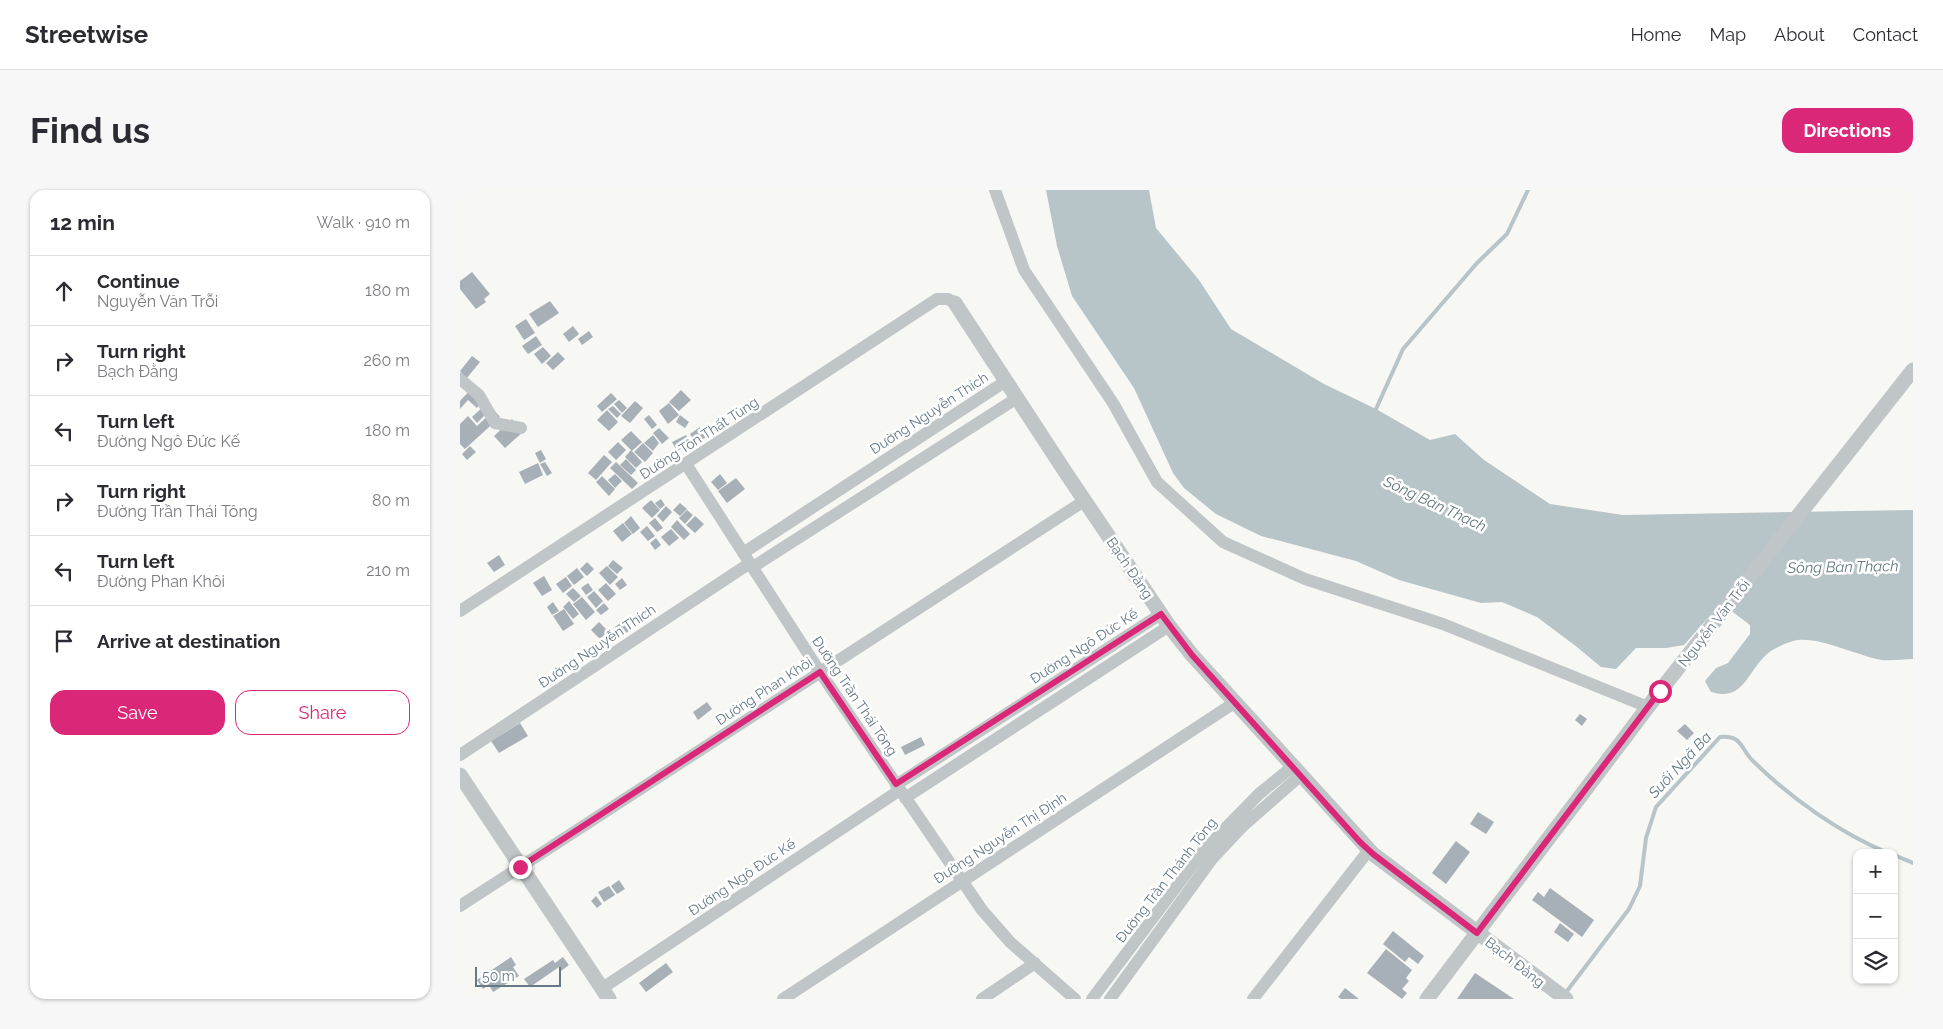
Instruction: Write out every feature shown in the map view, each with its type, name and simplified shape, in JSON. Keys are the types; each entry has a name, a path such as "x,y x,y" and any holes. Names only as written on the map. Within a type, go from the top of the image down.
{"street":[{"path":"996,190 1024,270 1114,403 1157,482 1223,542 1305,579 1443,624 1648,706"},
{"name":"Đường Tôn Thất Tùng","path":"460,612 937,299 948,299 955,303"},
{"name":"Bạch Đằng","path":"955,303 1084,501 1165,620 1234,702 1369,850 1566,999"},
{"name":"Nguyễn Văn Trỗi","path":"1427,999 1648,706 1913,370"},
{"path":"460,379 479,395 495,423 520,428"},
{"name":"Đường Nguyễn Thích","path":"460,755 748,561 1006,381"},
{"name":"Đường Nguyễn Thích","path":"748,561 1017,398"},
{"name":"Đường Trần Thái Tông","path":"686,464 820,672 994,926 1075,999"},
{"name":"Đường Phan Khôi","path":"460,906 1084,501"},
{"name":"Đường Ngô Đức Kế","path":"605,994 901,791 1165,620"},
{"name":"Đường Nguyễn Thị Định","path":"783,999 1234,702"},
{"name":"Đường Trần Thánh Tông","path":"1092,999 1204,850 1259,794 1297,770"},
{"name":"Đường Trần Thánh Tông","path":"1110,999 1212,860 1297,770"},
{"path":"460,775 605,994"},
{"path":"1253,999 1369,850"},
{"path":"982,999 1035,963"}],"water":[{"name":"Sông Bàn Thạch","path":"1046,190 1149,190 1156,228 1199,280 1231,329 1324,384 1376,409 1430,440 1455,434 1484,460 1550,504 1623,515 1913,510 1913,659 1882,660 1813,640 1793,641 1766,655 1737,690 1721,694 1711,692 1705,681 1716,668 1728,663 1750,634 1750,625 1721,603 1684,645 1666,648 1636,648 1616,669 1601,667 1537,617 1502,602 1481,603 1399,580 1356,561 1261,536 1216,514 1184,488 1173,473 1134,388 1072,296 1057,246"}],"building":[{"path":"472,272 490,294 484,299 486,302 476,309 460,289 460,281"},
{"path":"550,301 559,313 538,327 529,314"},
{"path":"526,319 535,333 524,340 515,326"},
{"path":"573,326 579,334 569,342 563,334"},
{"path":"589,331 593,337 582,345 578,339"},
{"path":"536,336 542,345 528,354 522,346"},
{"path":"543,347 551,356 542,364 534,354"},
{"path":"558,352 565,359 553,370 546,363"},
{"path":"472,356 480,362 466,379 460,371"},
{"path":"474,386 486,398 477,408 468,400 460,409 460,401"},
{"path":"681,390 691,400 679,411 669,402"},
{"path":"611,393 617,399 602,412 597,406"},
{"path":"619,400 627,408 622,413 614,404"},
{"path":"635,401 643,408 630,423 621,416"},
{"path":"487,403 492,408 477,423 472,417"},
{"path":"669,403 679,415 668,424 659,411"},
{"path":"613,406 621,414 617,418 608,409"},
{"path":"494,410 500,417 465,449 460,444 460,424 468,416 477,426"},
{"path":"607,410 618,422 609,431 597,420"},
{"path":"649,415 657,425 652,429 644,419"},
{"path":"680,415 689,422 685,428 676,422"},
{"path":"512,419 523,432 505,448 494,436"},
{"path":"700,427 706,437 696,444 690,434"},
{"path":"659,428 669,438 662,444 653,433"},
{"path":"631,431 642,442 632,451 621,440"},
{"path":"653,435 659,443 653,451 644,443"},
{"path":"686,435 691,444 677,451 672,442"},
{"path":"618,442 626,450 616,460 608,452"},
{"path":"643,443 653,453 645,462 634,452"},
{"path":"470,446 476,452 467,460 462,454"},
{"path":"541,450 546,459 540,463 535,453"},
{"path":"631,450 642,462 636,468 625,457"},
{"path":"604,455 612,462 596,480 588,473"},
{"path":"626,459 636,470 631,475 620,465"},
{"path":"545,462 552,473 547,476 540,464"},
{"path":"616,462 638,483 632,489 610,468"},
{"path":"538,463 543,475 525,484 519,472"},
{"path":"615,474 622,481 615,488 608,480"},
{"path":"720,474 727,483 718,490 711,482"},
{"path":"602,476 615,489 609,496 596,482"},
{"path":"736,478 745,489 727,503 718,491"},
{"path":"661,499 665,505 660,509 655,503"},
{"path":"651,500 660,510 652,518 642,508"},
{"path":"680,503 687,509 680,516 673,510"},
{"path":"666,506 672,512 663,522 657,516"},
{"path":"687,510 693,515 685,524 679,518"},
{"path":"631,516 640,528 633,534 624,523"},
{"path":"695,516 704,524 695,533 686,525"},
{"path":"655,518 663,528 657,532 649,523"},
{"path":"677,520 690,534 684,540 671,527"},
{"path":"623,523 632,534 622,542 613,531"},
{"path":"647,526 655,536 648,541 640,532"},
{"path":"671,529 679,538 669,546 661,537"},
{"path":"656,538 661,545 655,550 650,543"},
{"path":"499,555 505,565 494,572 487,563"},
{"path":"613,560 623,568 617,574 608,566"},
{"path":"587,562 594,569 587,576 580,569"},
{"path":"607,566 618,577 610,585 599,573"},
{"path":"577,568 584,577 574,585 567,576"},
{"path":"544,576 552,590 542,596 533,583"},
{"path":"566,577 572,586 563,593 556,584"},
{"path":"622,578 627,585 620,590 615,584"},
{"path":"588,583 593,590 586,595 581,588"},
{"path":"606,583 616,594 608,601 598,590"},
{"path":"573,588 581,596 574,602 566,594"},
{"path":"594,591 603,601 596,608 587,597"},
{"path":"582,597 595,612 586,620 573,604"},
{"path":"569,601 579,614 573,619 563,607"},
{"path":"553,602 559,611 552,615 547,607"},
{"path":"604,603 609,609 601,615 596,610"},
{"path":"564,609 574,624 563,631 553,616"},
{"path":"623,621 630,630 622,636 615,627"},
{"path":"599,622 608,631 600,639 591,630"},
{"path":"707,702 712,709 698,720 693,712"},
{"path":"1580,714 1587,719 1582,726 1575,720"},
{"path":"520,723 528,736 499,753 491,741"},
{"path":"1685,724 1694,733 1687,740 1677,731"},
{"path":"921,737 925,745 905,755 901,747"},
{"path":"1478,812 1494,822 1486,834 1470,824"},
{"path":"1456,841 1470,852 1446,884 1432,873"},
{"path":"619,880 625,889 617,894 611,886"},
{"path":"609,886 615,895 604,902 598,892"},
{"path":"1550,888 1594,920 1582,937 1532,900 1538,892 1544,897"},
{"path":"596,896 602,904 597,908 591,901"},
{"path":"1560,923 1574,934 1568,942 1554,932"},
{"path":"1393,931 1424,956 1418,964 1409,957 1405,962 1383,944"},
{"path":"1386,949 1412,970 1406,978 1409,981 1402,989 1407,993 1402,999 1367,973"},
{"path":"511,957 516,965 513,967 519,976 493,992 489,985 483,989 477,980"},
{"path":"563,957 569,965 561,971 559,967 530,987 524,979 553,960 555,963"},
{"path":"666,963 673,972 646,992 639,983"},
{"path":"1475,973 1514,999 1457,999"},
{"path":"1345,988 1359,999 1341,999 1338,997"}],"waterway":[{"path":"1376,409 1403,349 1477,263 1507,234 1528,190"},
{"name":"Suối Ngã Ba","path":"1567,991 1629,909 1640,886 1646,838 1656,807 1720,737 1733,738 1737,741 1749,757 1769,776 1817,814 1852,836 1879,849"},
{"name":"Suối Ngã Ba","path":"1898,857 1913,863"}],"route":[{"path":"520,867 820,672 896,784 1161,614 1192,655 1264,736 1294,766 1360,842 1477,933 1660,691"}]}
